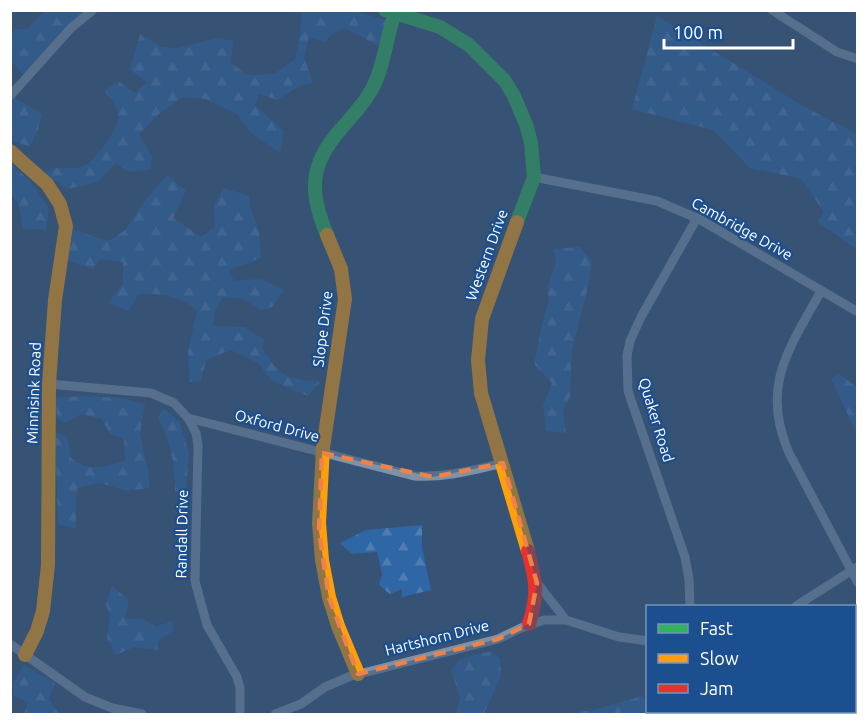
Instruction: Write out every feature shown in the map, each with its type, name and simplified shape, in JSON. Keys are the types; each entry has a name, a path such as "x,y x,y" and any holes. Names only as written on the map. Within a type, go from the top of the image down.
{"street":[{"path":"10,96 71,28 93,10"},
{"path":"772,10 837,52 858,59"},
{"name":"Western Drive","path":"392,12 429,23 455,35 469,45 494,68 514,96 527,127 534,177 482,319 478,360 481,393 537,583 566,620"},
{"name":"Slope Drive","path":"358,674 329,598 319,531 322,453 345,299 345,282 338,257 317,208 314,183 316,168 322,153 373,89 392,12"},
{"name":"Minnisink Road","path":"10,152 47,184 60,204 66,226 55,300 49,384 48,565 43,611 37,631 25,655"},
{"name":"Cambridge Drive","path":"534,177 657,201 697,218 858,312"},
{"name":"Quaker Road","path":"690,605 685,557 628,391 626,375 630,340 697,218"},
{"path":"821,291 795,337 779,375 776,393 777,412 782,438 789,453 855,568 858,583"},
{"name":"Oxford Drive","path":"49,384 151,393 174,403 188,418 392,471 433,477 503,463"},
{"name":"Randall Drive","path":"188,418 196,433 198,445 195,581 207,625 237,677 240,688 240,714"},
{"path":"798,605 855,568"},
{"name":"Western Drive","path":"529,624 534,609 537,583"},
{"name":"Hartshorn Drive","path":"275,714 301,704 325,687 358,674 498,639 529,624 544,620 566,620 619,637 646,641"},
{"path":"10,644 85,697 112,708 142,714"}],"highlighted area":[{"path":"322,453 433,477 503,463 537,583 529,624 498,639 358,674 329,598 319,531"}],"green space":[{"path":"44,11 85,11 56,37 24,75 11,61 10,37 15,30 28,28"},
{"path":"302,11 354,11 389,21 379,46 345,28 332,34 325,42 309,37 304,57 313,83 301,85 277,100 259,94 255,105 284,131 280,153 251,133 237,114 206,99 183,97 160,113 139,134 152,156 151,169 129,172 116,163 98,182 68,189 45,175 51,168 84,166 104,146 116,125 118,112 104,91 118,81 135,93 147,82 130,70 140,34 162,47 177,48 217,38 233,41 231,63 248,75 274,74 295,59"},
{"path":"657,16 803,106 857,134 857,249 817,222 824,212 801,179 750,168 713,130 632,109"},
{"path":"15,98 42,114 30,147 11,140 11,103"},
{"path":"11,163 31,182 49,209 46,230 23,228 18,202 11,196"},
{"path":"167,175 186,191 173,218 201,237 215,227 214,204 224,188 249,196 250,207 259,231 261,258 229,270 234,281 261,279 284,290 272,307 261,310 243,299 223,297 215,311 213,326 245,327 264,340 262,348 280,372 291,377 320,382 308,396 271,380 258,363 231,350 206,360 201,381 190,382 188,352 197,310 184,301 161,295 138,294 129,311 108,303 123,284 123,262 101,259 93,269 68,261 73,230 109,241 125,230 146,199"},
{"path":"579,247 592,261 588,288 572,350 570,397 563,410 566,433 546,431 543,405 552,383 534,364 549,300 547,287 556,264 554,249"},
{"path":"839,374 857,387 857,434 831,379"},
{"path":"82,396 121,398 145,404 140,434 149,475 149,488 127,491 99,483 78,488 76,529 58,524 55,432 67,437 71,458 84,465 104,467 125,460 124,438 110,434 102,419 81,414 64,423 57,418 55,398"},
{"path":"163,408 179,421 189,453 186,490 175,492 171,454 158,418"},
{"path":"422,525 422,547 431,590 402,597 402,589 390,594 379,585 382,574 377,552 352,554 340,543 366,530"},
{"path":"112,586 129,600 125,618 145,620 156,627 172,621 174,630 158,641 158,650 134,647 116,655 107,638 110,616 106,604"},
{"path":"491,651 500,659 501,676 484,714 456,714 460,697 451,670 460,659"},
{"path":"24,665 55,683 49,699 59,714 24,714 28,702 14,696 12,684"},
{"path":"642,696 646,701 646,713 759,714 563,714 594,710"}],"traffic: fast":[{"path":"385,10 440,27 469,45 505,81 527,127 534,177 517,222"},
{"path":"327,235 315,192 318,167 330,142 362,105 372,89 380,70 396,10"}],"traffic: slow":[{"path":"10,151 47,184 60,204 66,226 55,300 49,384 48,565 43,611 37,631 25,655"},
{"path":"517,222 482,319 478,360 481,393 528,551"},
{"path":"327,235 341,269 345,299 323,448 319,523 322,560 329,597 358,674"}],"traffic: jam":[{"path":"528,551 535,587 529,624"}]}
